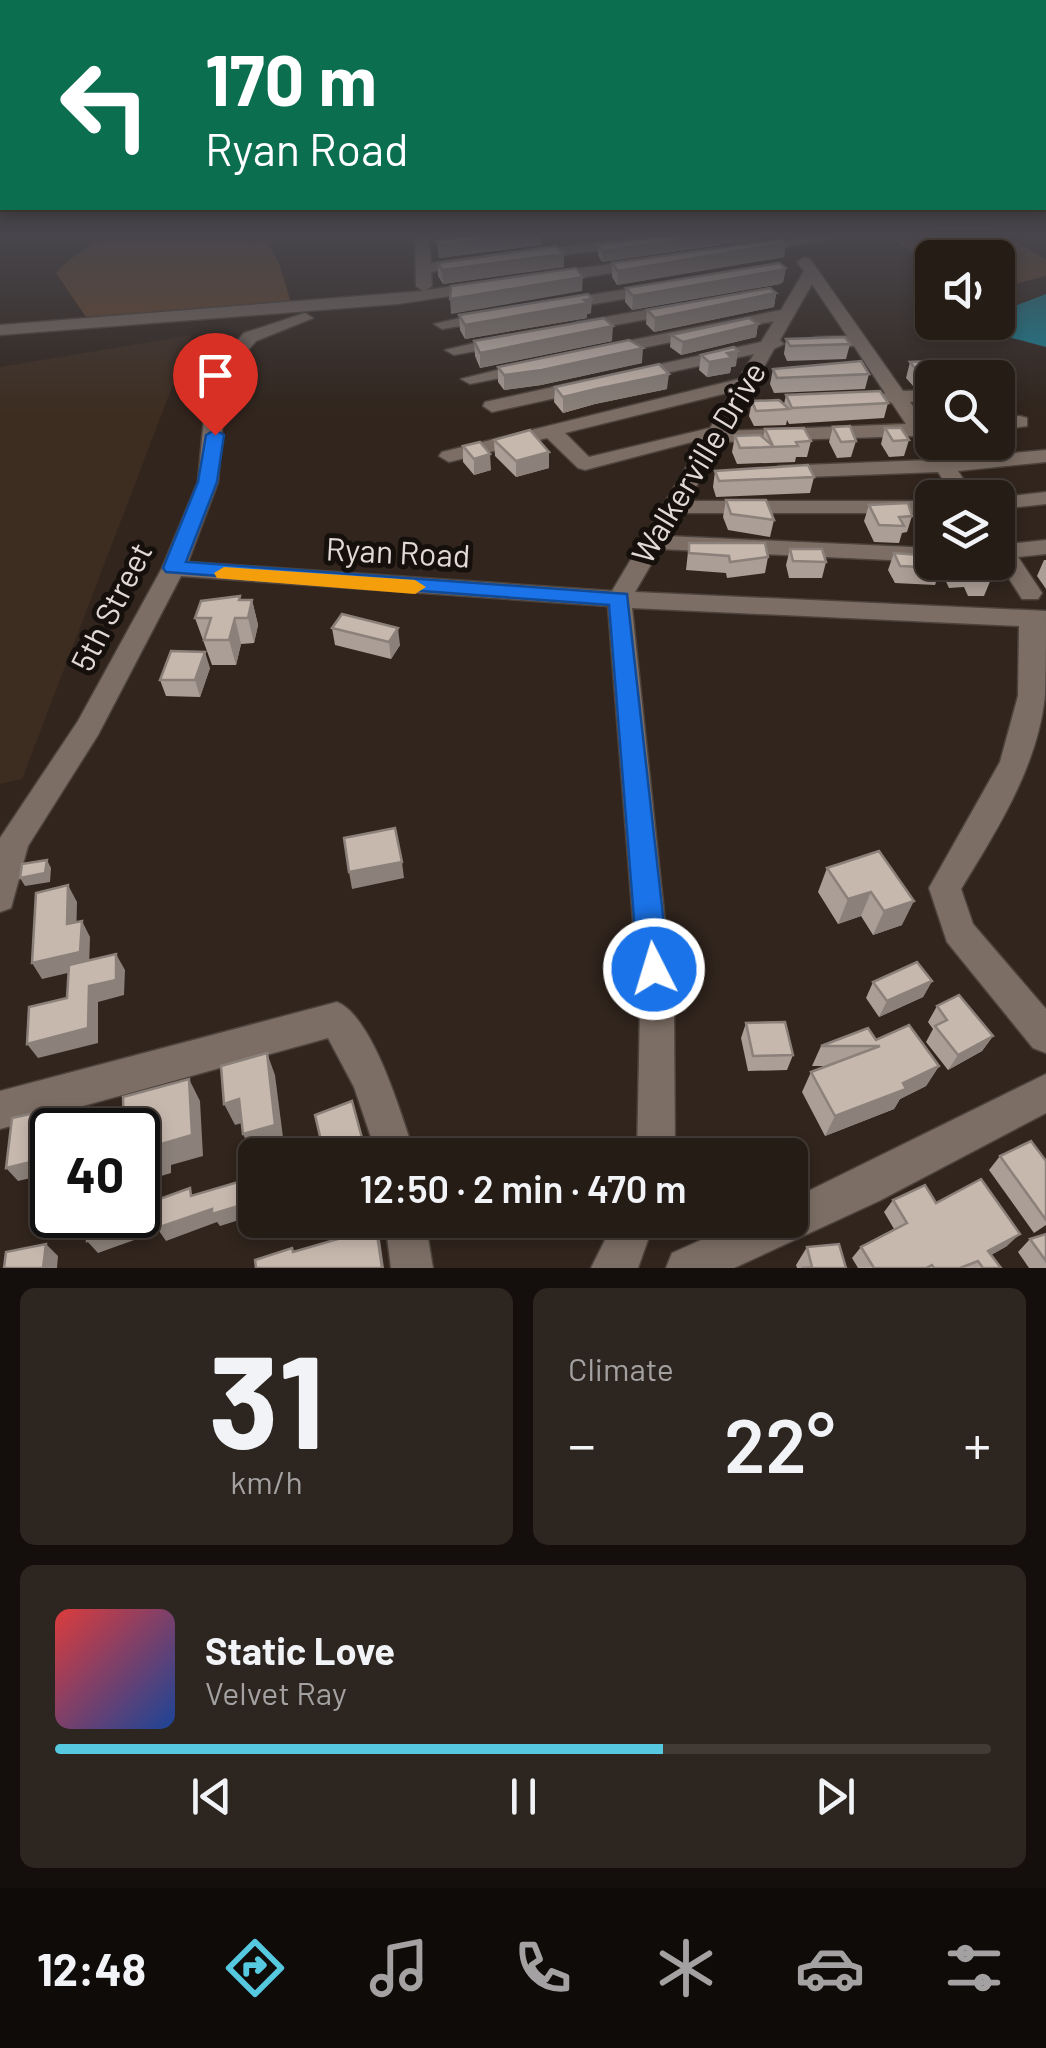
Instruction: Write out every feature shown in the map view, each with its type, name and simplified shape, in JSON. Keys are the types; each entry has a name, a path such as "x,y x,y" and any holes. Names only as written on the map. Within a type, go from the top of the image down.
{"street":[{"path":"0,330 424,295"},
{"path":"425,295 470,379 519,438"},
{"path":"602,295 643,342 702,393"},
{"path":"550,306 621,295"},
{"name":"Walkerville Drive","path":"656,1138 657,1008 619,599 674,507 704,475 717,435 743,404 795,295"},
{"path":"816,295 858,340 868,367 915,417"},
{"name":"5th Street","path":"0,898 13,843 88,728 174,568 208,482 218,375 250,338 302,318 398,299"},
{"path":"567,329 696,306"},
{"path":"442,324 514,312"},
{"path":"585,355 789,313"},
{"path":"174,318 245,324 250,338"},
{"path":"454,350 530,336"},
{"path":"492,406 771,344 858,340"},
{"path":"470,379 547,363"},
{"path":"868,367 907,365"},
{"path":"449,456 702,393 755,375"},
{"path":"862,399 915,396"},
{"path":"1015,422 1020,422"},
{"path":"551,430 585,464 698,434 915,430"},
{"path":"752,473 944,466 1046,456"},
{"path":"941,460 954,480"},
{"path":"1015,501 1046,498"},
{"path":"674,507 915,507"},
{"path":"652,542 915,554"},
{"path":"1015,548 1046,547"},
{"name":"Ryan Road","path":"174,568 619,599 1036,610"},
{"path":"1015,575 1036,610 1035,699 1016,773 946,888 959,932 1046,1036"},
{"path":"0,1110 337,1019 370,1080 390,1138"},
{"path":"710,1263 1046,1093"},
{"path":"408,1238 412,1268"},
{"path":"612,1268 628,1238"}],"shaded area":[{"path":"71,295 289,295 291,303 88,320"},
{"path":"192,335 22,779 0,784 0,367"}],"water":[{"path":"1043,295 1046,295 1046,347 1015,339 1015,306"}],"building":[{"path":"581,295 592,299 584,300 588,303 465,325 459,315"},
{"path":"730,295 765,295 655,318 647,310"},
{"path":"604,318 613,326 480,353 474,341"},
{"path":"749,318 758,324 683,342 671,335"},
{"path":"845,337 850,344 790,346 786,339"},
{"path":"629,340 643,348 504,375 498,367"},
{"path":"734,347 738,351 727,353 732,358 709,362 701,355"},
{"path":"861,361 869,374 777,378 773,369"},
{"path":"659,364 669,374 563,397 555,387"},
{"path":"880,391 888,403 792,408 786,395"},
{"path":"779,400 789,409 756,411 752,401"},
{"path":"850,426 856,441 841,442 833,427"},
{"path":"804,428 811,441 796,442 798,446 740,448 735,436 760,435 773,446 765,429"},
{"path":"885,428 901,428 909,440 893,441"},
{"path":"530,430 549,452 516,461 494,440"},
{"path":"480,442 490,454 474,459 463,446"},
{"path":"808,465 814,477 719,481 715,471"},
{"path":"726,500 766,500 774,520 731,514"},
{"path":"908,503 912,516 899,517 904,526 879,525 869,505"},
{"path":"689,543 765,543 768,557 730,562 729,556 689,553"},
{"path":"790,549 822,549 826,562 793,561"},
{"path":"894,553 915,555 915,567 900,566"},
{"path":"240,596 239,600 252,600 248,618 235,618 229,640 204,640 211,618 195,618 201,601"},
{"path":"342,614 398,628 389,642 332,628"},
{"path":"171,651 205,652 195,680 160,680"},
{"path":"395,828 402,862 349,872 344,838"},
{"path":"879,851 914,901 884,911 871,892 848,899 827,868"},
{"path":"47,860 45,873 20,878 22,864"},
{"path":"68,885 67,924 82,921 80,952 32,963 36,893"},
{"path":"116,954 116,980 89,986 88,1028 27,1044 29,1007 67,998 69,965"},
{"path":"917,962 932,981 887,1001 873,982"},
{"path":"959,995 993,1036 958,1055 935,1026 947,1020 937,1006"},
{"path":"785,1022 793,1055 753,1056 746,1023"},
{"path":"909,1025 939,1066 903,1083 906,1089 835,1116 811,1072 880,1046 821,1046 868,1028 876,1040"},
{"path":"267,1053 275,1125 243,1134 239,1099 224,1104 221,1066"},
{"path":"189,1079 192,1135 160,1144 160,1108 123,1108 123,1097"},
{"path":"352,1101 362,1138 320,1138 315,1115"},
{"path":"30,1114 30,1162 6,1168 12,1118"},
{"path":"1031,1141 1046,1161 1046,1220 1000,1156"},
{"path":"981,1179 1020,1234 988,1251 1001,1268 983,1268 978,1261 960,1268 874,1268 861,1247 907,1223 893,1200 925,1185 936,1203"},
{"path":"238,1182 238,1206 212,1214 212,1209 160,1227 160,1199 190,1188 191,1196"},
{"path":"1046,1234 1046,1261 1030,1239"},
{"path":"341,1238 378,1238 382,1268 256,1268 255,1260 292,1248 293,1252"},
{"path":"46,1244 43,1268 4,1268 6,1252"},
{"path":"839,1244 846,1268 801,1268 812,1267 807,1247"}],"slow traffic":[{"path":"224,573 415,587"}],"route":[{"path":"215,435 208,482 174,568 257,577 619,599 654,969"}]}
